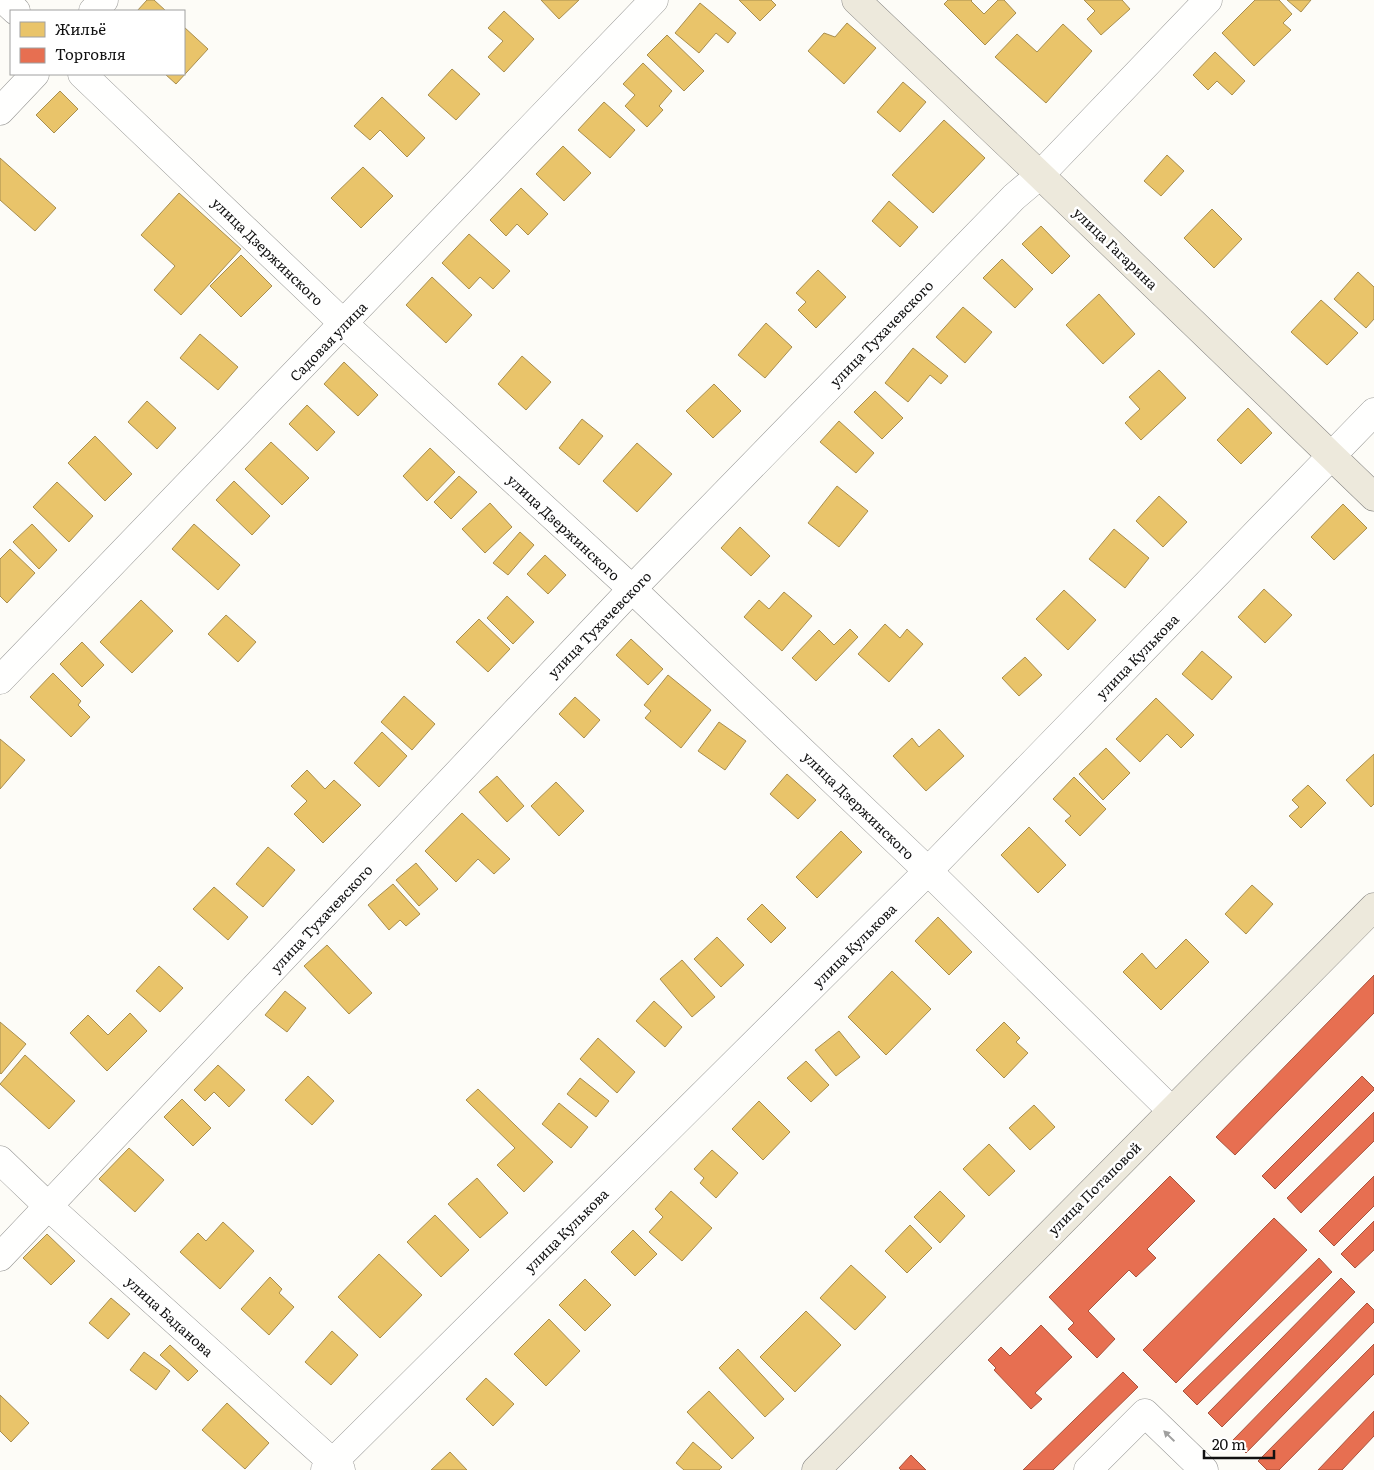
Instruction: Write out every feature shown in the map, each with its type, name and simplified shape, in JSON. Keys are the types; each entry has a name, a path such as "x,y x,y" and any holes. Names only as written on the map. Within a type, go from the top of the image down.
{"main road":[{"name":"улица Гагарина","path":"856,0 1374,497"},
{"name":"улица Потаповой","path":"816,1470 1374,907"}],"street":[{"path":"4,0 15,10"},
{"path":"94,10 104,0"},
{"name":"Садовая улица","path":"0,680 654,0"},
{"name":"улица Тухачевского","path":"0,1257 632,589 1014,197 1040,175 1208,0"},
{"path":"0,111 34,75"},
{"name":"улица Дзержинского","path":"83,75 344,324 632,589 928,871 1172,1110"},
{"name":"улица Кулькова","path":"333,1467 928,871 1374,412"},
{"name":"улица Баданова","path":"0,1160 333,1467"},
{"path":"1088,1470 1146,1413 1204,1470"}],"building: Жильё":[{"path":"147,0 154,0 165,10 138,10"},
{"path":"541,0 579,0 559,19"},
{"path":"739,0 771,0 776,5 760,21"},
{"path":"948,0 972,0 984,14 998,0 1004,0 1016,13 985,45 944,4"},
{"path":"1084,0 1122,0 1130,9 1101,35 1087,19 1095,11"},
{"path":"1255,0 1279,0 1292,14 1283,23 1291,30 1254,66 1222,33"},
{"path":"1287,0 1311,0 1301,12"},
{"path":"700,3 736,33 728,43 716,33 699,53 675,33"},
{"path":"504,11 534,39 504,72 488,57 503,41 488,28"},
{"path":"847,23 876,48 844,84 808,51 824,33 835,37"},
{"path":"1063,24 1092,51 1046,103 995,57 1017,34 1037,52"},
{"path":"185,28 208,49 185,74"},
{"path":"667,35 704,71 684,91 647,55"},
{"path":"1215,52 1245,81 1232,95 1217,81 1208,90 1193,75"},
{"path":"643,63 672,91 659,106 663,110 647,127 625,106 635,95 623,84"},
{"path":"452,69 480,94 456,120 428,95"},
{"path":"166,75 184,75 176,84"},
{"path":"903,82 926,102 900,132 877,112"},
{"path":"60,91 78,109 54,133 36,115"},
{"path":"382,97 425,138 407,157 380,130 370,140 354,126"},
{"path":"604,102 635,130 610,158 578,130"},
{"path":"944,120 985,158 933,213 892,175"},
{"path":"563,146 591,173 564,201 536,174"},
{"path":"1167,155 1184,171 1161,196 1144,181"},
{"path":"0,158 56,208 35,231 0,200"},
{"path":"363,167 393,196 361,228 331,198"},
{"path":"521,188 548,214 528,235 517,224 506,236 490,220"},
{"path":"179,193 241,249 181,315 154,290 175,266 141,235"},
{"path":"889,201 918,227 900,247 872,221"},
{"path":"1212,209 1242,239 1214,268 1184,238"},
{"path":"1041,226 1070,256 1052,274 1022,244"},
{"path":"469,234 510,271 493,289 480,277 469,289 442,263"},
{"path":"241,255 272,286 241,317 210,286"},
{"path":"1002,259 1033,289 1015,308 983,278"},
{"path":"818,270 846,297 816,328 798,310 806,302 796,293"},
{"path":"1358,272 1374,287 1374,319 1366,328 1334,299"},
{"path":"432,277 472,315 446,343 406,305"},
{"path":"1099,294 1135,334 1103,364 1066,325"},
{"path":"1321,300 1358,333 1327,365 1291,332"},
{"path":"963,307 992,332 965,363 936,337"},
{"path":"766,323 792,347 765,378 738,355"},
{"path":"200,334 238,367 218,390 180,358"},
{"path":"913,348 948,376 941,384 930,375 908,402 885,383"},
{"path":"522,356 551,382 526,410 498,384"},
{"path":"344,362 378,395 358,416 324,384"},
{"path":"1159,370 1186,398 1141,440 1125,423 1140,409 1129,397"},
{"path":"714,384 741,411 713,438 686,411"},
{"path":"875,391 903,418 882,439 854,412"},
{"path":"147,401 176,428 157,449 128,422"},
{"path":"307,405 335,432 317,451 289,424"},
{"path":"1248,408 1272,433 1241,464 1217,440"},
{"path":"582,419 603,436 579,465 559,448"},
{"path":"839,421 874,453 856,473 820,442"},
{"path":"95,436 132,474 105,501 68,463"},
{"path":"271,442 309,478 282,505 245,469"},
{"path":"637,443 672,474 637,512 603,481"},
{"path":"430,448 455,472 427,501 403,476"},
{"path":"459,476 477,492 451,519 434,502"},
{"path":"234,481 270,516 252,535 216,500"},
{"path":"57,482 93,516 69,542 33,507"},
{"path":"837,486 868,511 839,547 808,523"},
{"path":"1159,496 1187,522 1163,547 1136,521"},
{"path":"490,503 512,527 485,553 462,529"},
{"path":"1343,504 1367,528 1334,560 1311,537"},
{"path":"32,524 57,550 39,569 13,542"},
{"path":"194,524 240,565 218,590 172,549"},
{"path":"740,527 770,556 751,576 721,548"},
{"path":"1114,529 1149,558 1125,588 1089,559"},
{"path":"520,532 534,545 508,575 493,563"},
{"path":"10,549 35,573 7,603 0,596 0,559"},
{"path":"545,555 566,575 548,594 527,574"},
{"path":"1264,589 1292,615 1265,643 1238,617"},
{"path":"1064,590 1096,620 1068,650 1036,619"},
{"path":"784,592 812,616 782,651 744,617 759,600 769,609"},
{"path":"507,596 534,622 513,644 487,618"},
{"path":"141,600 173,631 132,673 100,642"},
{"path":"226,615 256,642 238,662 208,634"},
{"path":"479,619 510,649 488,672 456,642"},
{"path":"885,624 900,638 907,629 923,644 889,682 858,654"},
{"path":"850,629 858,637 816,681 792,658 819,630 834,645"},
{"path":"631,639 663,669 648,685 616,655"},
{"path":"82,642 104,665 82,687 60,664"},
{"path":"1202,651 1232,677 1212,700 1182,674"},
{"path":"1025,657 1042,675 1019,696 1002,678"},
{"path":"53,673 81,701 78,705 90,717 71,737 30,697"},
{"path":"668,675 711,710 681,748 645,718 651,711 644,705"},
{"path":"404,696 435,724 412,750 381,722"},
{"path":"575,697 600,720 584,738 559,714"},
{"path":"1156,698 1194,735 1181,748 1167,734 1140,762 1116,739"},
{"path":"719,722 746,741 725,770 698,751"},
{"path":"939,729 964,756 926,791 893,756 912,738 919,747"},
{"path":"382,732 407,756 379,787 354,763"},
{"path":"0,739 25,760 0,789"},
{"path":"1106,748 1130,773 1103,800 1079,774"},
{"path":"1374,754 1374,804 1371,807 1346,780"},
{"path":"307,770 325,789 334,780 361,805 323,843 294,814 307,801 291,786"},
{"path":"787,774 816,800 798,819 770,794"},
{"path":"497,776 524,806 507,822 479,792"},
{"path":"1074,777 1106,809 1080,836 1065,821 1071,816 1053,799"},
{"path":"556,782 584,811 559,836 531,806"},
{"path":"1308,785 1326,803 1301,828 1289,816 1299,807 1292,800"},
{"path":"462,813 510,859 494,874 478,859 456,882 425,851"},
{"path":"1029,827 1066,865 1038,893 1001,855"},
{"path":"841,831 862,852 817,898 796,877"},
{"path":"268,847 295,870 263,907 236,884"},
{"path":"416,863 438,889 419,906 396,880"},
{"path":"393,884 420,914 406,926 400,920 389,930 368,905"},
{"path":"1252,885 1273,904 1246,934 1225,914"},
{"path":"214,887 248,917 228,940 193,909"},
{"path":"762,904 786,928 771,943 747,919"},
{"path":"938,917 972,952 949,975 915,941"},
{"path":"717,937 744,965 721,987 694,959"},
{"path":"1186,939 1209,962 1161,1010 1123,972 1142,953 1156,969"},
{"path":"327,945 372,993 349,1014 304,966"},
{"path":"682,960 715,997 692,1017 660,979"},
{"path":"159,966 183,988 160,1012 136,991"},
{"path":"892,971 931,1009 886,1055 848,1017"},
{"path":"285,991 306,1008 287,1032 265,1015"},
{"path":"654,1001 682,1027 665,1047 636,1021"},
{"path":"130,1013 147,1031 107,1071 70,1033 88,1015 108,1035"},
{"path":"0,1022 26,1044 1,1074 0,1073"},
{"path":"1004,1022 1020,1038 1016,1042 1028,1053 1004,1078 976,1050"},
{"path":"839,1031 860,1057 836,1076 815,1050"},
{"path":"598,1038 635,1072 617,1093 580,1059"},
{"path":"25,1055 75,1101 49,1129 0,1084"},
{"path":"806,1061 829,1085 811,1102 787,1078"},
{"path":"218,1065 245,1090 229,1107 214,1092 205,1101 194,1090"},
{"path":"308,1076 334,1101 312,1125 285,1100"},
{"path":"580,1078 609,1101 596,1117 567,1094"},
{"path":"478,1089 553,1162 524,1192 497,1165 515,1148 466,1100"},
{"path":"182,1099 211,1128 193,1146 164,1117"},
{"path":"759,1101 790,1132 763,1160 732,1129"},
{"path":"559,1103 588,1127 571,1148 542,1124"},
{"path":"1034,1105 1055,1127 1030,1150 1009,1128"},
{"path":"989,1144 1015,1171 989,1196 963,1169"},
{"path":"129,1148 164,1180 135,1212 99,1179"},
{"path":"712,1150 738,1173 716,1198 700,1183 704,1178 694,1169"},
{"path":"477,1178 508,1213 480,1238 448,1204"},
{"path":"671,1191 712,1228 682,1261 649,1232 663,1217 655,1209"},
{"path":"940,1191 965,1216 940,1243 914,1217"},
{"path":"435,1215 469,1250 441,1277 407,1242"},
{"path":"223,1222 254,1251 220,1289 180,1252 198,1233 206,1241"},
{"path":"910,1225 932,1248 907,1273 885,1251"},
{"path":"633,1230 657,1254 635,1276 611,1252"},
{"path":"47,1234 75,1261 51,1285 23,1258"},
{"path":"379,1254 422,1295 380,1338 338,1297"},
{"path":"851,1265 886,1297 855,1330 820,1298"},
{"path":"270,1277 282,1289 279,1293 294,1307 269,1335 241,1309"},
{"path":"585,1279 611,1305 585,1331 559,1305"},
{"path":"111,1298 130,1314 108,1339 89,1323"},
{"path":"806,1311 841,1345 795,1392 760,1357"},
{"path":"549,1319 580,1351 546,1386 514,1354"},
{"path":"332,1331 358,1355 331,1385 305,1362"},
{"path":"170,1345 198,1371 188,1381 160,1355"},
{"path":"738,1349 784,1399 765,1417 719,1368"},
{"path":"144,1352 170,1371 156,1390 130,1370"},
{"path":"486,1378 514,1404 493,1426 466,1399"},
{"path":"709,1391 754,1438 732,1459 687,1412"},
{"path":"0,1395 29,1423 11,1442 0,1431"},
{"path":"227,1403 269,1443 245,1469 202,1430"},
{"path":"693,1442 722,1467 719,1470 684,1470 676,1463"},
{"path":"450,1452 467,1470 431,1470"}],"building: Торговля":[{"path":"1374,975 1374,1013 1235,1155 1216,1137"},
{"path":"1362,1076 1374,1090 1275,1189 1262,1176"},
{"path":"1374,1112 1374,1141 1301,1213 1287,1198"},
{"path":"1170,1176 1195,1201 1147,1249 1156,1258 1136,1277 1129,1270 1088,1311 1115,1339 1097,1358 1068,1329 1074,1323 1049,1297"},
{"path":"1374,1176 1374,1206 1334,1246 1319,1231"},
{"path":"1274,1218 1307,1250 1176,1383 1143,1350"},
{"path":"1374,1221 1374,1250 1355,1268 1341,1254"},
{"path":"1319,1258 1332,1272 1197,1405 1183,1391"},
{"path":"1341,1278 1355,1292 1222,1427 1208,1413"},
{"path":"1367,1303 1374,1310 1374,1322 1246,1453 1233,1440"},
{"path":"1041,1325 1072,1357 1035,1393 1042,1399 1031,1409 994,1370 996,1368 988,1360 1001,1347 1010,1356"},
{"path":"1374,1344 1374,1374 1279,1470 1267,1470 1258,1461"},
{"path":"1123,1372 1138,1387 1053,1470 1023,1470"},
{"path":"1374,1411 1374,1436 1342,1470 1318,1470"},
{"path":"911,1455 926,1470 901,1470 899,1468"}]}
